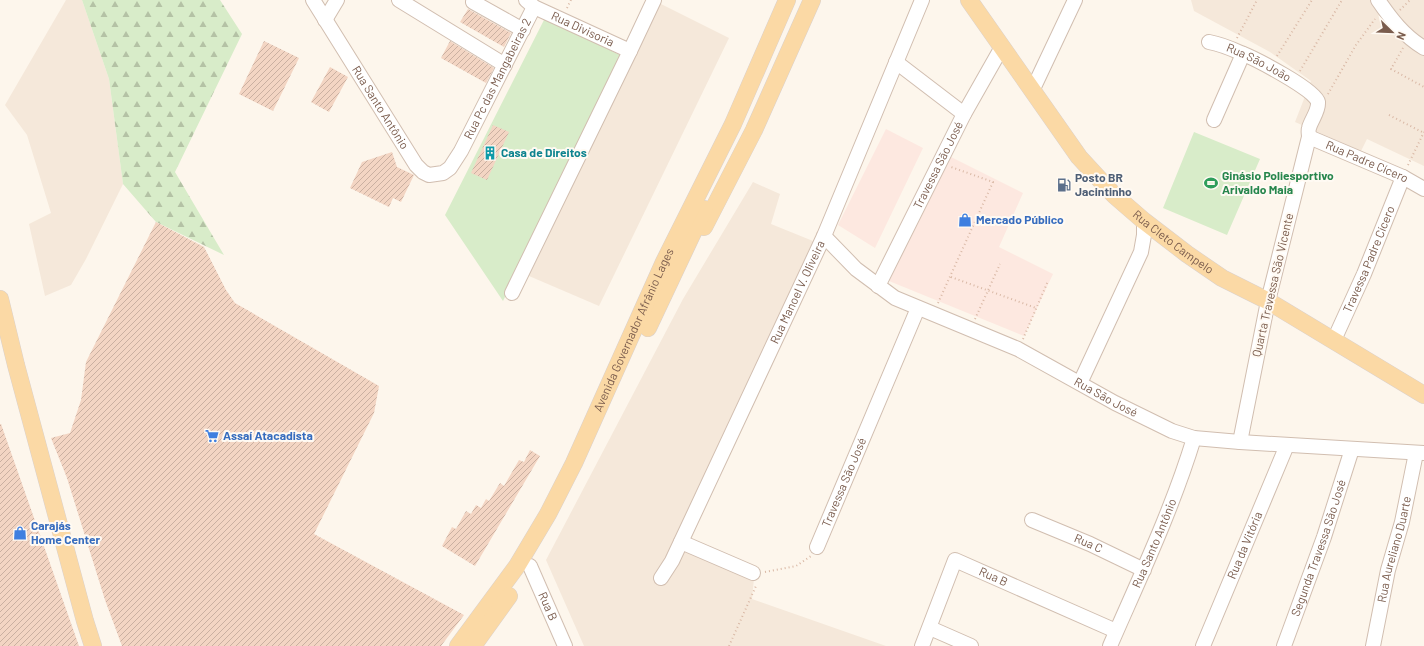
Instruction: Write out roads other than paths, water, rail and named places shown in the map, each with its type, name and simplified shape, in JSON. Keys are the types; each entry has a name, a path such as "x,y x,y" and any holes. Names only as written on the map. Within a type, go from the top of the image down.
{"main road":[{"path":"669,267 703,161 776,0"},
{"name":"Avenida Governador Afrânio Lages","path":"473,646 530,566 583,468 669,267 788,0"},
{"name":"Avenida Governador Afrânio Lages","path":"458,646 517,566 548,514 669,267 760,90 798,0"},
{"path":"669,267 701,233 754,130 812,0"},
{"name":"Rua Cleto Campelo","path":"969,0 1079,157 1114,195 1144,221 1222,278 1268,301 1424,395"},
{"path":"0,299 34,435 92,646"}],"street":[{"name":"Rua Santo Antônio","path":"313,0 409,153 423,172 429,175 443,173 450,168 461,151"},
{"path":"325,20 337,0"},
{"path":"399,0 505,65"},
{"path":"512,293 654,0"},
{"name":"Rua Manoel V. Oliveira","path":"661,578 672,561 824,236 922,0"},
{"path":"1032,91 1075,0"},
{"path":"474,2 523,30"},
{"name":"Rua Pc das Mangabeiras 2","path":"461,151 523,30 530,4"},
{"name":"Rua Divisoria","path":"530,4 630,51"},
{"path":"1380,4 1391,19 1409,38 1424,48"},
{"name":"Rua São João","path":"1208,42 1237,51 1294,81 1316,97 1318,106"},
{"name":"Travessa São José","path":"878,286 964,114 1002,47"},
{"path":"1214,120 1237,51"},
{"path":"896,62 964,114"},
{"name":"Quarta Travessa São Vicente","path":"1240,442 1268,301 1309,137 1308,129 1318,106"},
{"name":"Rua Padre Cícero","path":"1309,137 1403,178 1424,189"},
{"name":"Travessa Padre Cícero","path":"1334,340 1364,274 1403,178"},
{"path":"1080,383 1141,252 1144,235 1144,221"},
{"name":"Rua São José","path":"824,236 856,269 895,298 1018,349 1172,431 1194,438 1420,453"},
{"name":"Travessa São José","path":"817,547 918,308"},
{"name":"Rua Santo Antônio","path":"1110,646 1144,570 1182,478 1194,438"},
{"name":"Rua da Vitória","path":"1202,646 1287,445"},
{"name":"Segunda Travessa São José","path":"1284,646 1324,537 1352,449"},
{"name":"Rua Aureliano Duarte","path":"1373,646 1388,570 1420,453"},
{"name":"Rua C","path":"1032,520 1090,544 1144,570"},
{"path":"681,542 753,573"},
{"name":"Rua B","path":"922,646 955,560 1116,631"},
{"name":"Rua B","path":"530,566 565,646"},
{"path":"930,628 971,646"}],"place":[{"name":"Casa de Direitos","path":"490,153"},
{"name":"Ginásio Poliesportivo Arivaldo Maia","path":"1211,183"},
{"name":"Posto BR Jacintinho","path":"1064,185"},
{"name":"Mercado Público","path":"965,220"},
{"name":"Assaí Atacadista","path":"212,436"},
{"name":"Carajás Home Center","path":"20,533"}]}
